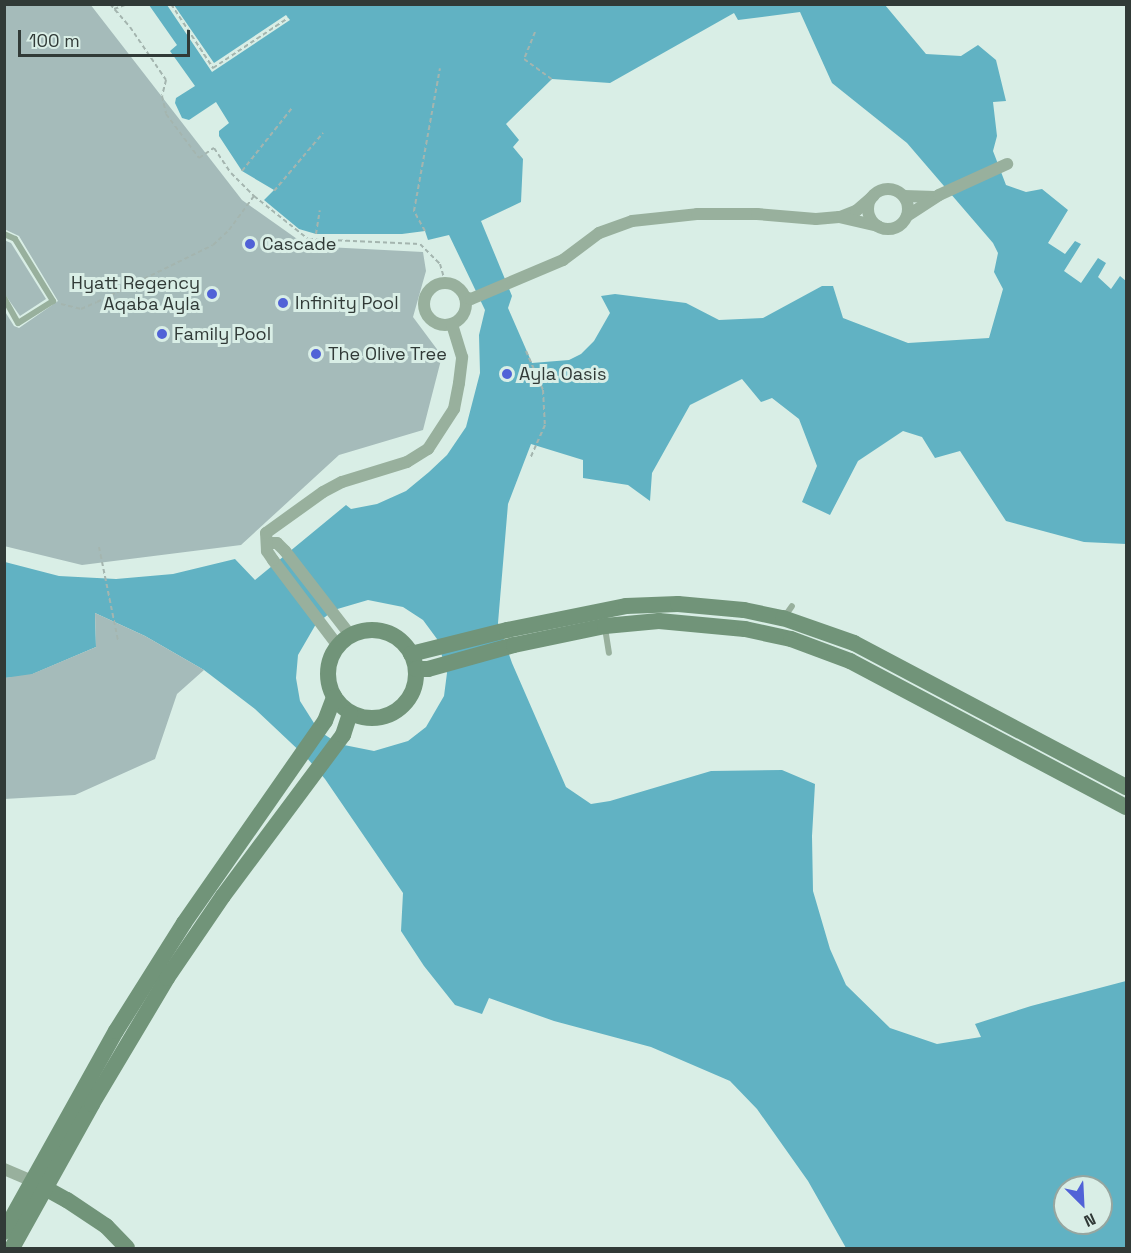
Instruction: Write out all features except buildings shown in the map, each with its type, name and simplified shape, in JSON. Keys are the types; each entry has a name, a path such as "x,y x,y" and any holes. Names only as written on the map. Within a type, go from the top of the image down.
{"street":[{"path":"468,298 508,284 563,260 599,233 632,221 697,214 839,217 895,228 907,216 937,196 1007,164"},
{"path":"839,217 856,211 885,189 892,189 904,196 937,196"},
{"path":"873,196 869,212 878,226"},
{"path":"904,196 907,202 907,216"},
{"path":"446,282 454,285 468,298 464,313 452,324 436,323 426,311 427,295 432,289 446,282"},
{"path":"335,642 267,551 266,533 268,529 323,492 342,483 407,462 428,449 443,430 454,409 459,383 462,357 452,324"},
{"path":"268,543 277,543 285,551 347,631"},
{"path":"419,661 507,630 604,618 678,604 788,612 854,644 1126,787"},
{"path":"419,661 514,645 604,618 714,624 776,635 813,646 866,669 1126,807"},
{"path":"347,631 385,632 400,640 419,661 412,693 396,711 374,718 350,713 334,697 329,685 328,671 335,642 347,631"},
{"path":"12,1248 20,1219 116,1031 184,923 325,721 334,697"},
{"path":"58,1148 167,978 223,896 343,735 350,713"},
{"path":"294,766 311,780"},
{"path":"4,1169 38,1185 106,1226 126,1248"},
{"path":"4,1232 20,1219"}],"lane":[{"path":"4,234 15,239 52,302 18,323 4,298"},
{"path":"604,618 609,653"}],"path":[{"path":"110,4 130,27 166,80 162,96 166,114 199,158 214,148 231,173 254,196 308,239 420,244 440,264 446,282"},
{"path":"113,9 128,4"},
{"path":"171,4 213,68 288,18"},
{"path":"535,32 524,59 552,79"},
{"path":"425,231 414,211 440,68"},
{"path":"242,171 292,108"},
{"path":"274,190 322,133"},
{"path":"52,302 81,309 213,245 229,230 254,196"},
{"path":"316,234 320,210"},
{"path":"526,351 543,390 545,425 531,457"},
{"path":"99,548 118,640"}],"water":[{"name":"Ayla Oasis","path":"149,5 885,5 926,54 961,56 978,45 996,60 1006,101 993,102 997,136 993,151 1006,185 1026,192 1042,189 1068,210 1048,243 1065,254 1075,241 1081,244 1064,271 1081,283 1098,258 1106,263 1098,277 1111,289 1120,276 1126,281 1126,544 1084,542 1006,521 960,451 935,458 922,437 903,431 858,461 830,515 802,502 817,466 799,419 772,398 761,402 742,379 690,405 652,473 650,501 628,485 583,478 583,460 531,444 508,504 498,623 512,663 566,787 591,804 610,801 711,771 782,770 815,784 812,836 813,891 830,949 846,985 890,1028 937,1044 981,1037 975,1024 1031,1006 1126,981 1126,1248 846,1248 808,1181 757,1109 730,1081 651,1047 554,1021 489,998 482,1014 455,1005 424,966 401,931 403,893 325,779 307,758 255,709 204,670 145,636 95,613 96,647 28,676 5,678 5,562 59,576 116,579 173,574 235,559 255,580 346,505 351,509 377,504 406,491 447,455 466,427 480,373 479,335 485,310 449,235 428,240 425,231 402,234 316,234 299,229 264,200 274,190 242,171 219,136 219,131 229,123 216,102 189,120 182,118 175,103 176,98 195,86 170,51 177,45","holes":["800,12 832,83 907,143 993,243 998,253 994,272 1003,289 989,338 908,343 843,318 833,286 822,286 763,318 719,320 686,303 615,294 601,296 610,313 594,341 581,354 569,360 532,363 508,308 512,296 481,221 521,202 523,159 513,147 519,140 506,124 552,79 610,83 734,13 738,20","368,600 403,607 423,620 437,639 447,673 444,696 426,727 408,741 374,751 339,744 319,731 300,701 296,678 298,655 316,624 334,610"]}],"pier":[{"path":"167,5 174,5 214,63 286,15 290,20 212,72"}],"place":[{"name":"Cascade","path":"250,244"},
{"name":"Hyatt Regency Aqaba Ayla","path":"212,294"},
{"name":"Infinity Pool","path":"283,303"},
{"name":"Family Pool","path":"162,334"},
{"name":"The Olive Tree","path":"316,354"},
{"name":"Ayla Oasis","path":"507,374"}]}
